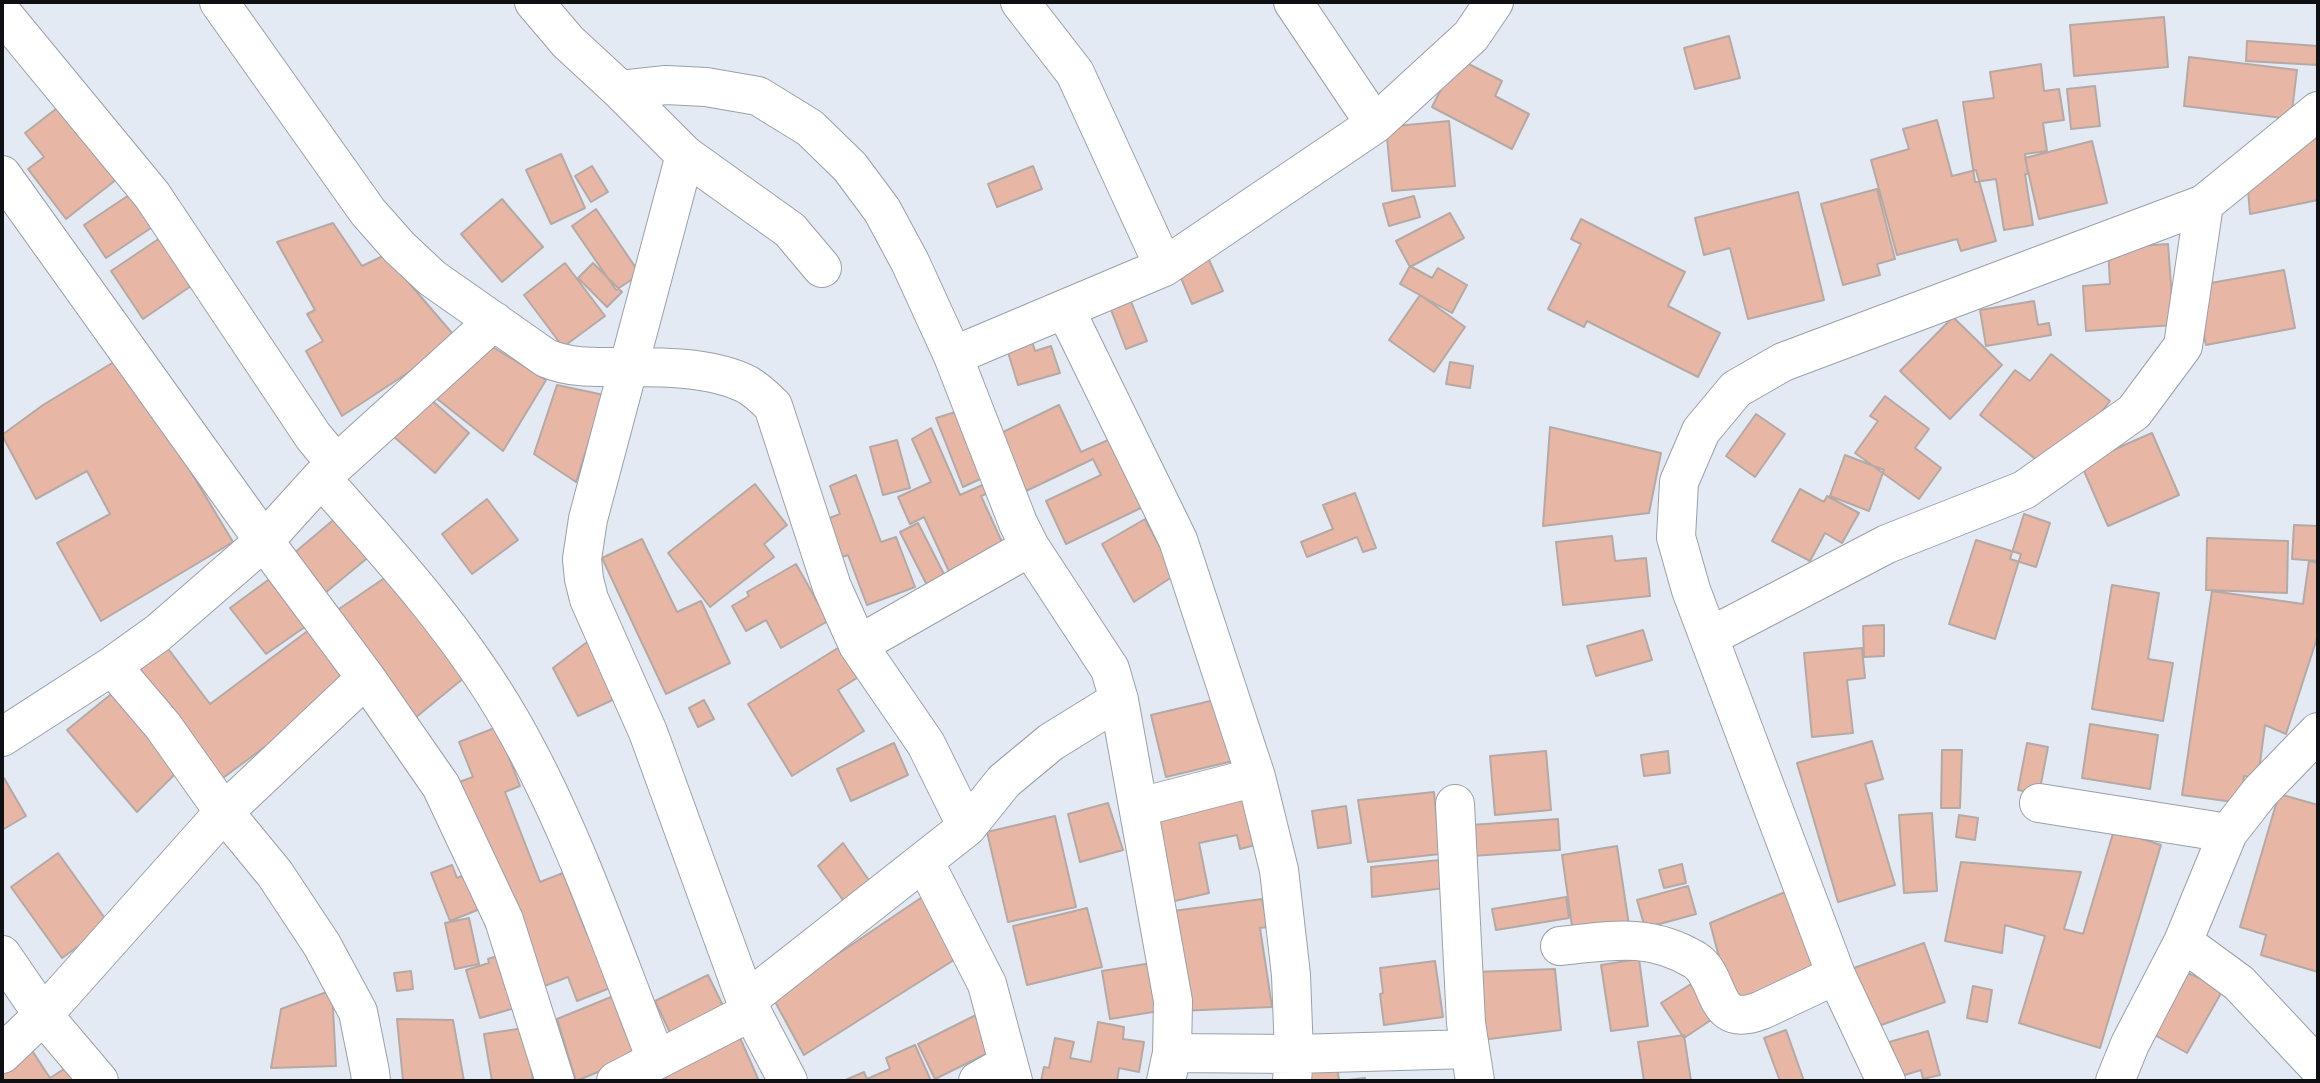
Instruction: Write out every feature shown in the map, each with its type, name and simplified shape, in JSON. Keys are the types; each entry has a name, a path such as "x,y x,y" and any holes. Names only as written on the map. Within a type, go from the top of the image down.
{"street":[{"path":"219,2 368,212 399,247 432,278 546,358 561,364 593,368 665,368 726,377 761,394 773,407 832,587 858,645 926,744 967,827"},
{"path":"534,2 568,42 685,155 790,230 822,268"},
{"path":"1020,2 1074,74 1164,267"},
{"path":"1293,2 1375,124"},
{"path":"953,356 1164,267 1375,124 1471,36 1494,2"},
{"path":"2,13 152,195 313,436 328,471 371,534 479,670 510,719 537,769 580,865 656,1059"},
{"path":"620,90 666,85 706,87 758,96 810,128 850,167 882,210 911,262 953,356 1018,523 1030,547 1110,669 1119,700 1140,807 1173,1001 1169,1067 1472,1065 1466,1023 1455,804"},
{"path":"1886,1081 1836,975 1691,590 1676,537 1679,482 1700,430 1737,389 1783,362 2204,204 2318,111"},
{"path":"685,155 587,519 584,579 596,618 648,732 749,1006 788,1081"},
{"path":"2,175 264,541 366,678 441,786 504,920 555,1081"},
{"path":"1709,637 1887,544 2024,490 2134,412 2183,346 2204,204"},
{"path":"1065,309 1178,540 1256,777 1279,870 1291,975 1293,1067"},
{"path":"2,737 158,633 264,541 328,471 494,321"},
{"path":"858,645 1030,547"},
{"path":"112,666 163,726 224,812 275,874 322,945 358,1012 370,1081"},
{"path":"2,1054 43,1015 224,812 366,678"},
{"path":"616,1081 749,1006 967,827 1004,780 1051,742 1119,700"},
{"path":"2115,1081 2130,1044 2183,942 2228,833 2260,792 2318,732"},
{"path":"1140,807 1256,777"},
{"path":"2039,803 2228,833"},
{"path":"924,861 987,984 1000,1076"},
{"path":"1560,946 1624,939 1654,942 1696,961 1703,967 1718,1000 1727,1010 1738,1014 1751,1015 1836,975"},
{"path":"2183,942 2239,983 2318,1067"},
{"path":"2,955 43,1015 99,1081"}],"building":[{"path":"2164,17 2168,67 2074,76 2070,25"},
{"path":"1729,36 1740,78 1695,89 1684,48"},
{"path":"2247,41 2318,46 2318,65 2246,61"},
{"path":"2189,57 2297,70 2291,119 2184,106"},
{"path":"1457,58 1502,81 1495,96 1529,114 1512,149 1432,107"},
{"path":"2041,64 2044,91 2059,89 2064,120 2043,123 2047,151 2025,154 2028,174 2025,174 2033,225 2004,230 1996,179 1975,182 1963,102 1994,98 1990,72"},
{"path":"2095,86 2100,126 2071,129 2067,89"},
{"path":"61,105 117,179 66,219 28,169 44,157 25,133"},
{"path":"1937,120 1952,176 1976,170 1996,241 1961,251 1957,239 1897,255 1871,160 1909,149 1903,129"},
{"path":"1449,121 1455,186 1392,191 1386,127"},
{"path":"2318,125 2318,200 2250,214 2247,178"},
{"path":"2092,141 2107,203 2039,219 2025,158"},
{"path":"561,154 585,208 551,224 526,170"},
{"path":"592,166 608,192 591,202 575,176"},
{"path":"1033,166 1042,189 997,207 988,184"},
{"path":"138,189 160,222 106,258 84,225"},
{"path":"1877,189 1895,259 1877,264 1880,275 1843,285 1821,204"},
{"path":"1798,192 1824,300 1748,319 1730,248 1704,255 1695,218"},
{"path":"1414,196 1420,217 1389,226 1383,204"},
{"path":"502,199 543,247 502,282 461,234"},
{"path":"596,209 640,274 616,290 572,226"},
{"path":"1450,213 1464,238 1410,267 1396,241"},
{"path":"1581,219 1685,272 1668,306 1720,333 1698,377 1587,321 1584,327 1548,309 1581,244 1571,239"},
{"path":"333,223 362,266 385,255 458,340 342,416 306,351 323,341 307,314 315,310 277,242"},
{"path":"163,236 194,284 143,319 111,271"},
{"path":"2168,244 2174,325 2086,331 2083,286 2110,284 2108,248"},
{"path":"1206,253 1223,291 1192,304 1176,266"},
{"path":"565,263 605,316 563,347 524,295"},
{"path":"593,263 622,292 607,307 578,278"},
{"path":"1410,266 1432,278 1438,268 1467,285 1452,313 1400,284"},
{"path":"2284,270 2295,328 2206,345 2194,286"},
{"path":"1128,294 1147,341 1126,349 1108,302"},
{"path":"1420,295 1465,327 1434,372 1389,340"},
{"path":"2034,301 2038,325 2049,323 2051,335 1986,346 1980,310"},
{"path":"1953,317 2002,365 1950,419 1900,371"},
{"path":"1029,332 1035,351 1051,346 1060,373 1018,385 1004,339"},
{"path":"488,344 546,380 503,451 436,398"},
{"path":"2051,354 2110,401 2053,473 1980,415 2015,370 2030,381"},
{"path":"122,357 233,542 101,621 57,543 110,514 87,471 36,499 2,435 43,405"},
{"path":"1450,362 1473,366 1470,388 1446,384"},
{"path":"557,385 604,395 576,482 534,454"},
{"path":"1885,396 1929,429 1915,448 1941,468 1919,499 1855,453 1878,421 1870,416"},
{"path":"428,397 469,433 435,473 393,436"},
{"path":"1059,405 1081,452 1115,437 1147,505 1066,544 1046,501 1101,475 1093,459 1026,491 999,434"},
{"path":"962,410 989,475 963,487 936,418"},
{"path":"1756,414 1785,434 1755,477 1726,456"},
{"path":"1550,427 1661,453 1649,513 1543,526"},
{"path":"931,428 960,495 996,479 1000,488 981,496 1006,551 951,576 924,517 910,524 898,497 931,482 912,439"},
{"path":"2152,433 2179,495 2108,526 2081,464"},
{"path":"897,440 910,488 883,495 870,447"},
{"path":"1845,455 1884,470 1869,511 1830,496"},
{"path":"856,475 881,542 896,537 915,587 867,605 848,555 833,560 819,522 840,514 830,486"},
{"path":"755,484 787,525 764,544 774,557 710,607 668,553"},
{"path":"1800,489 1824,502 1827,496 1859,513 1842,543 1825,533 1810,561 1772,541"},
{"path":"1355,493 1376,548 1363,552 1357,537 1307,557 1301,542 1333,529 1323,505"},
{"path":"487,499 518,540 472,574 442,534"},
{"path":"2024,514 2050,523 2036,567 2010,559"},
{"path":"338,516 371,555 325,593 293,554"},
{"path":"1145,519 1175,575 1134,602 1102,544"},
{"path":"918,523 948,582 930,591 900,532"},
{"path":"2294,525 2318,526 2318,561 2292,559"},
{"path":"1612,536 1615,561 1646,558 1650,596 1563,605 1556,542"},
{"path":"2207,538 2288,541 2287,593 2206,590"},
{"path":"642,539 677,612 701,601 730,663 666,694 602,558"},
{"path":"1976,540 2021,554 1995,639 1949,624"},
{"path":"2309,561 2318,563 2318,635 2286,734 2265,725 2258,778 2244,776 2241,803 2182,795 2212,591 2303,604"},
{"path":"796,564 828,621 781,648 766,620 746,631 732,606 749,596 747,592"},
{"path":"279,572 312,622 266,654 230,608"},
{"path":"389,575 465,677 415,718 336,611"},
{"path":"2112,585 2159,593 2148,659 2173,663 2163,721 2092,709"},
{"path":"317,624 358,678 212,786 129,674 166,646 210,704"},
{"path":"1884,625 1884,656 1864,657 1863,626"},
{"path":"1643,630 1652,660 1596,676 1587,646"},
{"path":"591,639 619,697 578,716 553,668"},
{"path":"841,646 860,676 838,690 864,731 792,776 748,704"},
{"path":"1862,648 1865,678 1847,680 1853,733 1812,737 1804,653"},
{"path":"115,691 177,772 137,812 67,730"},
{"path":"1223,698 1237,760 1166,777 1151,715"},
{"path":"704,700 714,719 698,727 689,708"},
{"path":"2090,724 2158,735 2150,789 2082,778"},
{"path":"497,727 520,786 505,792 540,882 563,873 587,934 599,929 620,984 577,1001 568,977 539,988 459,782 473,777 459,742"},
{"path":"1872,741 1883,779 1865,784 1895,885 1838,902 1797,763"},
{"path":"894,743 908,775 851,801 837,769"},
{"path":"2027,743 2048,747 2039,794 2018,790"},
{"path":"1942,750 1962,750 1960,808 1941,808"},
{"path":"1546,751 1551,810 1495,815 1490,756"},
{"path":"1668,751 1670,773 1644,776 1641,755"},
{"path":"4,778 26,816 2,830 2,779"},
{"path":"1434,792 1440,854 1368,862 1358,800"},
{"path":"1249,794 1259,844 1240,849 1237,835 1199,843 1209,893 1166,903 1149,815"},
{"path":"2279,794 2318,805 2318,972 2261,955 2266,935 2240,927"},
{"path":"1108,803 1123,850 1080,862 1068,814"},
{"path":"1346,806 1351,843 1318,848 1312,811"},
{"path":"1932,813 1937,891 1904,893 1899,815"},
{"path":"1959,815 1978,818 1975,840 1956,837"},
{"path":"1055,816 1076,907 1008,922 987,832"},
{"path":"1558,819 1560,850 1472,856 1470,825"},
{"path":"2114,830 2161,845 2100,1048 2019,1023 2045,936 2005,925 2002,953 1945,941 1961,862 2081,872 2064,929 2083,934"},
{"path":"843,843 875,889 851,911 818,866"},
{"path":"1617,846 1629,925 1573,933 1562,855"},
{"path":"58,853 109,924 62,958 11,887"},
{"path":"1440,860 1445,888 1372,897 1371,867"},
{"path":"1682,864 1686,883 1664,888 1659,870"},
{"path":"452,865 457,878 476,870 490,905 450,921 431,873"},
{"path":"1688,886 1696,914 1645,928 1637,900"},
{"path":"934,889 965,953 804,1055 773,998"},
{"path":"1790,890 1818,975 1731,1002 1710,923"},
{"path":"1566,897 1569,918 1496,930 1492,909"},
{"path":"1262,899 1268,927 1260,928 1272,1007 1179,1011 1166,912"},
{"path":"1087,908 1102,967 1027,985 1013,926"},
{"path":"469,918 479,964 455,969 445,923"},
{"path":"1924,943 1945,1002 1873,1028 1851,969"},
{"path":"506,953 522,1006 480,1018 466,970 489,963 488,959"},
{"path":"1639,959 1648,1026 1611,1031 1601,965"},
{"path":"1435,961 1443,1017 1384,1025 1380,968"},
{"path":"1158,962 1165,1010 1110,1019 1102,971"},
{"path":"1555,969 1561,1030 1481,1040 1473,972"},
{"path":"411,971 413,989 397,991 394,973"},
{"path":"2185,972 2224,988 2187,1053 2151,1033"},
{"path":"708,975 728,1016 675,1043 655,1001"},
{"path":"1691,984 1714,1018 1684,1038 1661,1003"},
{"path":"1973,986 1992,990 1987,1022 1967,1018"},
{"path":"332,990 336,1066 271,1068 281,1009"},
{"path":"616,995 637,1056 576,1081 557,1019"},
{"path":"978,1014 996,1049 935,1079 918,1044"},
{"path":"397,1019 453,1020 464,1081 403,1081"},
{"path":"1098,1022 1124,1027 1123,1039 1144,1042 1139,1072 1119,1068 1117,1081 1041,1081 1044,1067 1049,1068 1055,1038 1074,1042 1070,1058 1091,1062"},
{"path":"531,1027 543,1067 531,1069 533,1081 492,1081 484,1034"},
{"path":"1786,1030 1804,1081 1780,1081 1764,1038"},
{"path":"737,1031 759,1081 667,1081 660,1065"},
{"path":"1928,1031 1940,1075 1923,1079 1921,1070 1892,1079 1882,1044"},
{"path":"1684,1035 1691,1081 1644,1081 1638,1042"},
{"path":"915,1045 931,1081 843,1081 864,1072 867,1079 890,1069 886,1058"},
{"path":"31,1049 50,1078 75,1062 87,1081 2,1081 2,1069"},
{"path":"1337,1065 1339,1081 1304,1081 1303,1068"},
{"path":"1365,1078 1365,1081 1339,1081"}]}
